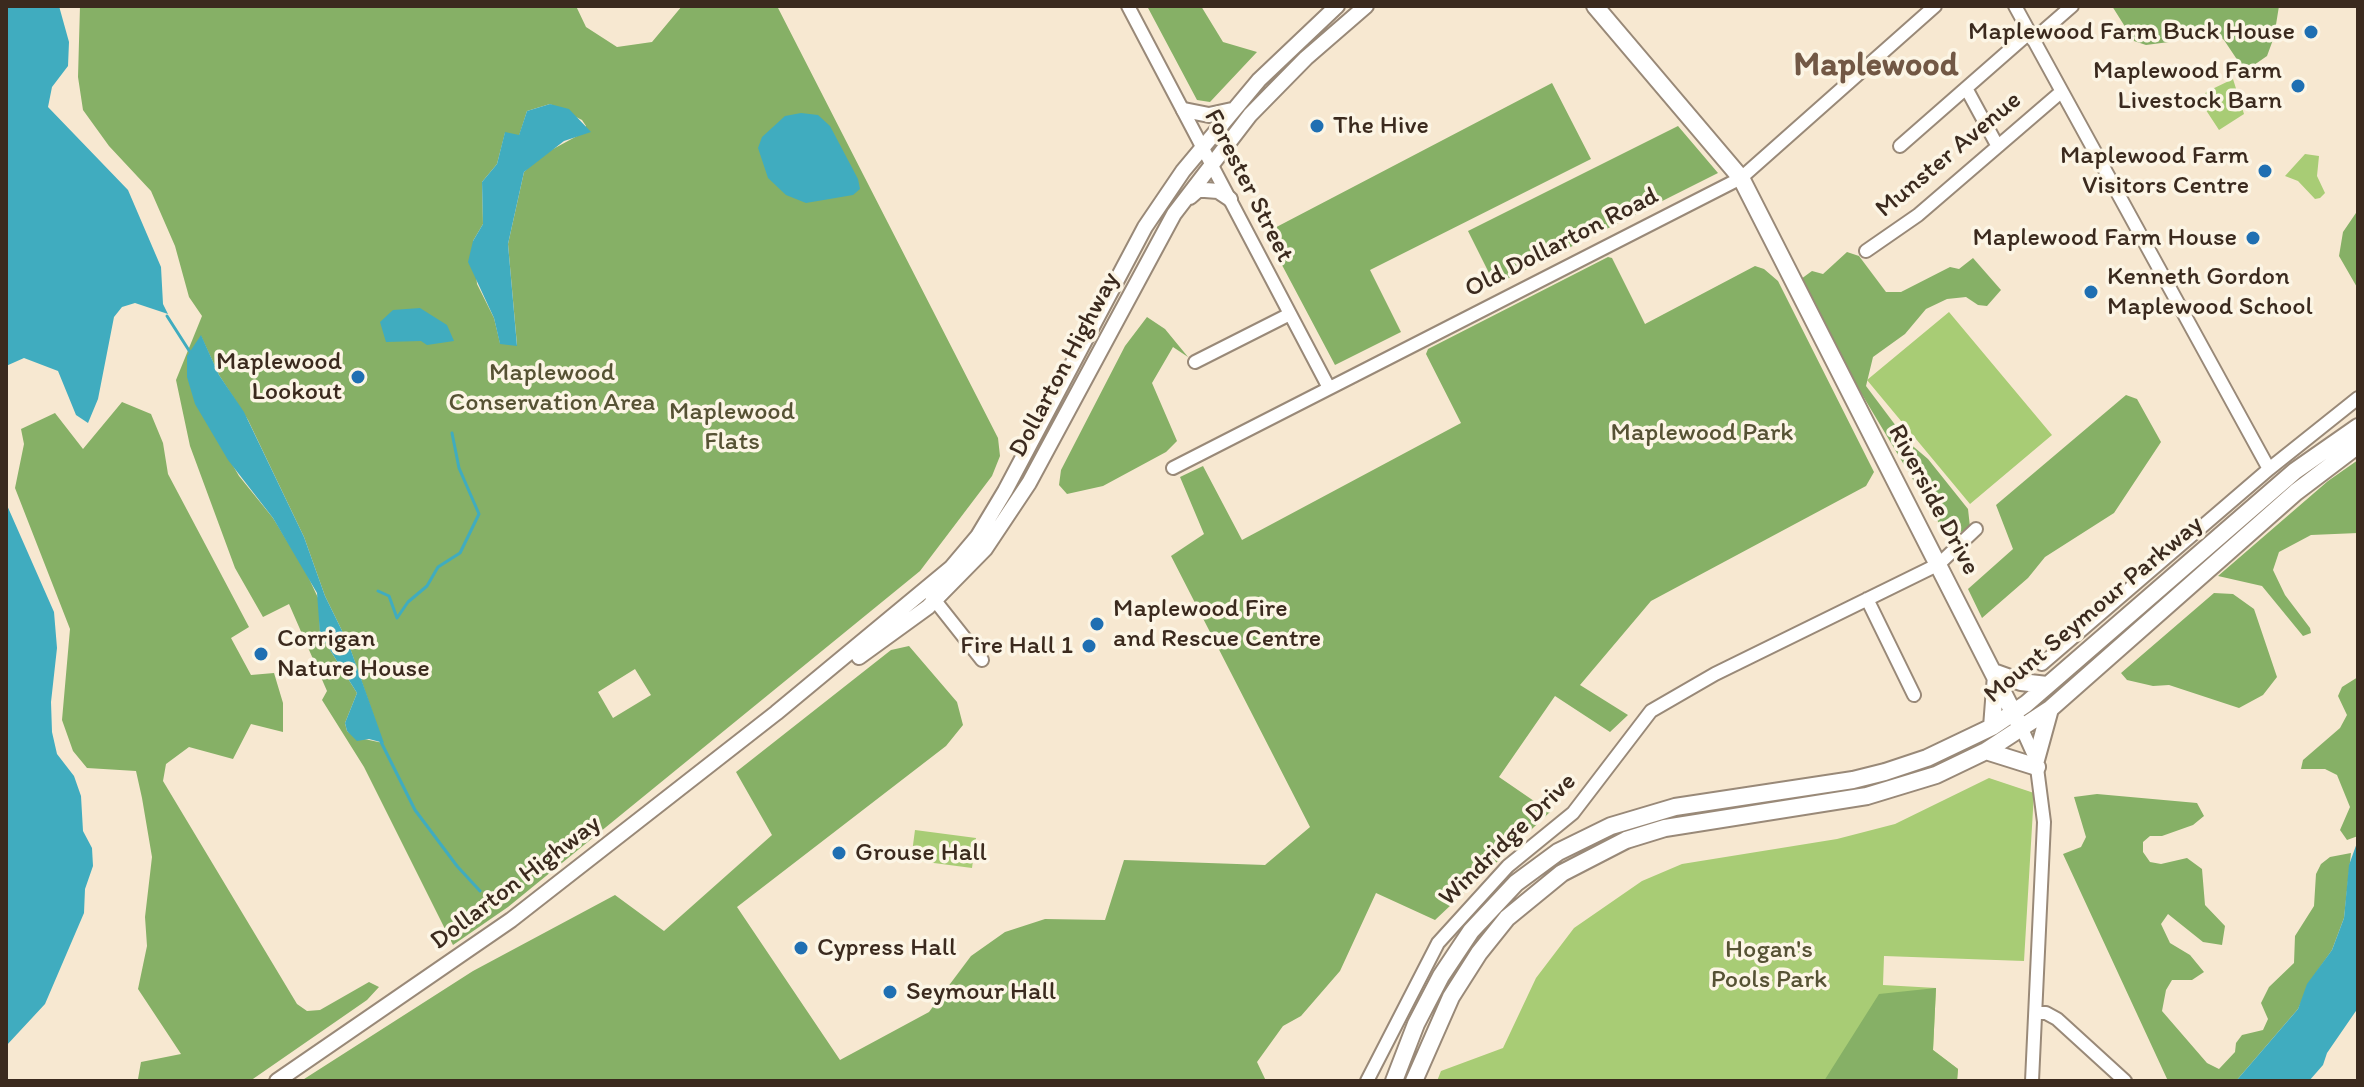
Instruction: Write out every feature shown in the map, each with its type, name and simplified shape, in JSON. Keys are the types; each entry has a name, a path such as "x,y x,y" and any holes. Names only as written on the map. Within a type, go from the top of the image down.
{"main road":[{"name":"Riverside Drive","path":"1602,8 1741,178 2022,729"},
{"name":"Mount Seymour Parkway","path":"1394,1081 1422,1012 1471,931 1516,883 1558,852 1611,826 1675,807 1853,780 1885,772 1927,758 1992,727 2047,685 2295,471 2358,427"},
{"name":"Mount Seymour Parkway","path":"1414,1081 1451,997 1479,953 1526,901 1584,860 1626,840 1665,828 1835,802 1905,786 1986,751 2050,709 2296,492 2358,445"},
{"path":"1992,727 1996,673 2021,682 2047,685"},
{"path":"1986,751 2037,763 2050,709"}],"street":[{"name":"Forester Street","path":"1128,6 1328,386"},
{"name":"Dollarton Highway","path":"277,1081 511,920 776,713 902,628 978,536 1145,227 1232,110 1301,38 1337,6"},
{"name":"Dollarton Highway","path":"931,595 966,572 1004,524 1180,205 1211,163 1250,115 1296,68 1366,6"},
{"name":"Old Dollarton Road","path":"1173,468 1328,386 1741,178 1935,6"},
{"path":"2015,6 2269,469"},
{"path":"1900,146 1966,88 2072,6"},
{"path":"1966,88 1997,145"},
{"name":"Munster Avenue","path":"1866,251 1918,215 2061,92"},
{"path":"1184,110 1209,115 1232,110"},
{"path":"1180,205 1198,190 1218,191 1230,199"},
{"path":"1195,362 1290,314"},
{"path":"2042,664 2269,469 2358,398"},
{"name":"Windridge Drive","path":"1367,1081 1387,1047 1424,967 1445,933 1508,866 1573,813 1651,711 1715,674 1939,564 1976,529"},
{"path":"931,595 982,660"},
{"path":"1867,599 1914,695"},
{"name":"Riverside Drive","path":"2022,729 2037,763 2044,822 2032,1081"},
{"path":"2036,1013 2046,1013 2057,1019 2125,1081"}],"green space":[{"name":"Maplewood Flats","path":"80,6 576,6 586,27 617,47 652,42 682,6 777,6 998,438 1000,456 992,476 920,571 508,907 453,945 364,767 322,700 327,691 289,604 263,617 235,568 190,446 176,380 202,316 189,297 175,246 151,191 109,146 83,110 78,77","holes":["550,104 582,120 586,126 579,135 542,155 524,172 508,244 517,345 500,343 494,318 477,284 473,241 483,224 482,182 497,164 505,133 519,136 527,111","201,336 219,375 248,420 304,537 325,596 349,645 383,743 355,737 347,731 345,723 357,693 320,634 319,600 305,570 273,518 239,476 221,445","635,669 651,695 613,718 598,692"]},
{"path":"1147,6 1201,6 1223,42 1257,52 1210,102 1197,100"},
{"path":"2112,6 2279,6 2267,56 2254,65 2242,67 2224,40 2211,29 2169,42 2146,45 2134,41"},
{"path":"2233,79 2244,114 2219,130 2202,104 2206,92"},
{"path":"1552,83 1591,159 1370,270 1401,332 1335,365 1265,233"},
{"path":"1678,126 1718,173 1495,285 1468,231"},
{"path":"2305,154 2319,156 2317,176 2325,193 2320,198 2315,199 2298,181 2285,176"},
{"path":"2358,210 2358,289 2339,256 2343,232"},
{"path":"1847,252 1859,256 1886,292 1901,292 1950,267 1959,269 1973,258 2001,290 1987,306 1978,305 1966,297 1947,299 1926,309 1905,334 1873,357 1866,386 1908,442 1928,459 1968,509 1970,527 1954,536 1946,535 1842,361 1801,279 1812,271 1823,274"},
{"name":"Maplewood Park","path":"1608,257 1612,258 1645,324 1755,266 1764,269 1778,281 1874,472 1866,486 1651,601 1580,685 1628,715 1610,732 1555,696 1499,777 1550,812 1435,920 1376,893 1340,971 1301,1016 1283,1026 1257,1062 1266,1081 301,1081 473,971 615,895 664,931 772,835 736,772 891,650 909,646 957,702 963,725 946,746 737,907 840,1060 929,1012 971,956 1005,932 1045,919 1105,920 1124,860 1265,865 1310,827 1171,556 1204,534 1180,477 1203,466 1242,540 1461,423 1426,354 1428,349"},
{"path":"1949,312 2052,435 1970,504 1867,380"},
{"path":"1147,317 1165,329 1188,357 1173,347 1152,383 1177,441 1166,452 1103,486 1067,494 1059,485 1061,470 1125,346"},
{"path":"2126,395 2137,399 2161,442 2114,513 2045,557 2028,578 1982,618 1968,589 2013,549 1996,505"},
{"path":"122,402 151,414 163,443 168,474 249,627 231,638 251,675 274,673 283,703 283,732 251,724 233,759 189,747 166,764 163,781 297,1004 307,1011 320,1010 369,982 379,987 367,1000 250,1081 133,1081 138,1079 141,1062 181,1054 138,989 147,946 145,917 152,857 142,798 136,771 87,768 73,751 62,720 70,629 15,488 24,444 21,429 55,413 83,449"},
{"path":"2358,460 2358,533 2311,535 2279,552 2273,570 2285,595 2310,628 2311,633 2303,636 2262,586 2218,576 2328,481"},
{"path":"2214,593 2233,594 2254,609 2277,677 2263,695 2239,708 2169,685 2153,686 2127,680 2121,673"},
{"path":"2358,677 2358,836 2347,840 2340,830 2350,807 2337,775 2325,769 2301,769 2303,760 2340,728 2347,715 2338,696 2342,687"},
{"name":"Hogan's Pools Park","path":"1989,778 2034,793 2024,961 1884,956 1883,985 1936,988 1933,1050 1958,1069 1957,1081 1437,1081 1441,1071 1503,1048 1536,978 1574,928 1642,881 1682,864 1837,839 1895,824"},
{"path":"2097,794 2197,803 2204,816 2193,825 2162,836 2150,836 2143,842 2143,852 2150,862 2161,864 2187,858 2202,869 2205,905 2225,926 2222,945 2203,942 2168,914 2161,924 2170,943 2190,955 2204,972 2192,980 2172,980 2166,990 2162,1011 2207,1063 2219,1069 2235,1052 2236,1043 2242,1035 2263,1030 2268,1019 2261,1003 2269,987 2294,963 2295,936 2314,906 2316,874 2321,864 2330,857 2351,853 2344,918 2332,950 2311,980 2298,1009 2236,1081 2168,1081 2063,854 2081,847 2086,837 2074,797"},
{"path":"915,830 976,838 972,868 911,860"},
{"path":"1936,988 1933,1050 1958,1069 1957,1081 1824,1081 1879,994"}],"water":[{"path":"6,6 59,6 69,42 68,66 52,87 48,107 128,190 161,267 163,304 168,314 135,303 122,307 114,317 98,399 88,423 76,415 58,371 24,358 6,366"},
{"path":"550,104 569,109 591,132 564,141 524,172 508,244 517,346 500,344 494,318 468,262 473,241 483,224 482,182 497,164 505,132 519,135 527,111"},
{"path":"801,113 818,115 830,126 858,179 860,189 853,195 806,203 786,195 768,178 758,148 762,137 785,116"},
{"path":"420,308 447,325 454,341 427,345 421,341 386,342 380,322 393,310"},
{"path":"201,335 219,375 244,412 304,537 325,596 349,645 384,743 369,739 357,741 347,731 345,723 357,693 320,634 317,593 273,518 228,460 195,404 187,377 187,356"},
{"path":"6,503 54,612 57,648 51,702 52,732 57,754 74,776 81,796 83,831 92,848 93,866 85,889 84,913 45,1004 6,1046"},
{"path":"2358,840 2358,1008 2327,1053 2323,1065 2309,1081 2236,1081 2298,1009 2307,984 2332,950 2344,918 2349,865"}],"waterway":[{"path":"167,316 190,352"},
{"path":"378,591 389,596 397,618 408,602 427,586 438,567 460,553 479,514 459,468 452,433"},
{"path":"381,742 415,810 480,891"}],"place":[{"name":"Maplewood Farm Buck House","path":"2311,32"},
{"name":"Maplewood Farm Livestock Barn","path":"2298,86"},
{"name":"The Hive","path":"1317,126"},
{"name":"Maplewood Farm Visitors Centre","path":"2265,171"},
{"name":"Maplewood Farm House","path":"2253,238"},
{"name":"Kenneth Gordon Maplewood School","path":"2091,292"},
{"name":"Maplewood Lookout","path":"358,377"},
{"name":"Maplewood Fire and Rescue Centre","path":"1097,624"},
{"name":"Fire Hall 1","path":"1089,646"},
{"name":"Corrigan Nature House","path":"261,654"},
{"name":"Grouse Hall","path":"839,853"},
{"name":"Cypress Hall","path":"801,948"},
{"name":"Seymour Hall","path":"890,992"}],"district":[{"name":"Maplewood","path":"1876,66"}],"park label":[{"name":"Maplewood Conservation Area","path":"552,388"}]}
